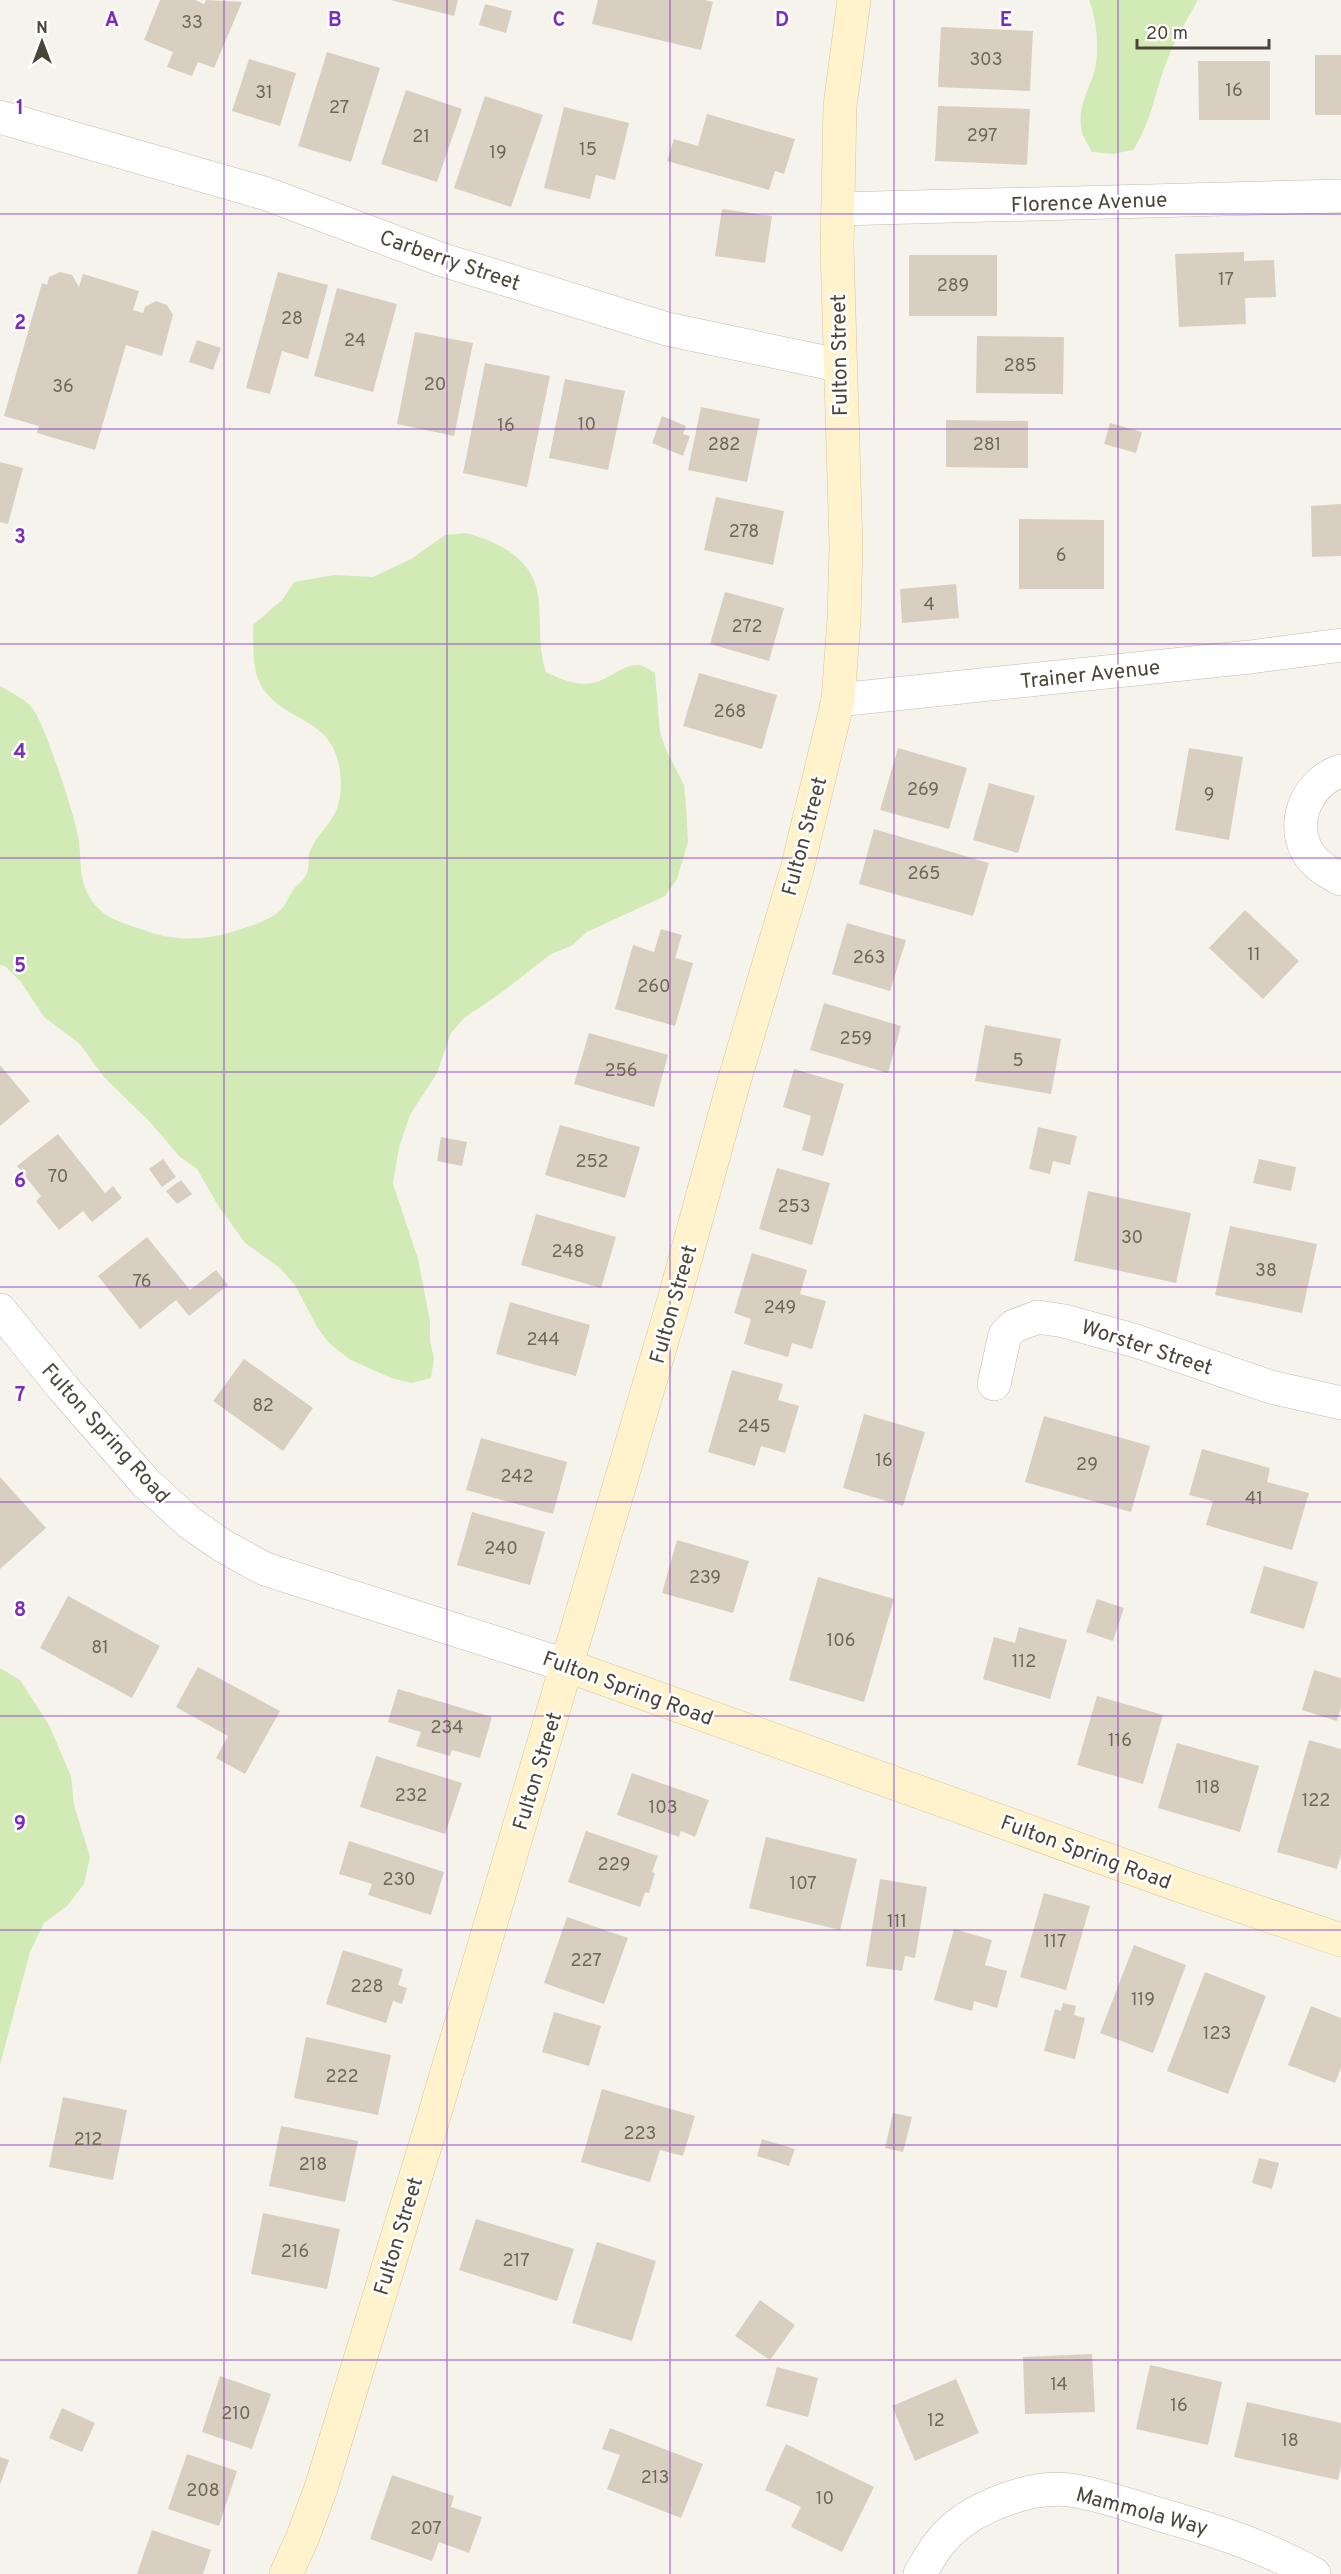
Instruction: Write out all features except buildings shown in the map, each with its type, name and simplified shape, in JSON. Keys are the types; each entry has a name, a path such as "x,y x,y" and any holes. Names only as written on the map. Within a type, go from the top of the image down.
{"street":[{"name":"Fulton Street","path":"286,2574 302,2540 321,2488 568,1666 797,869 838,700 846,546 838,365 840,106 854,0"},
{"name":"Carberry Street","path":"0,117 267,194 442,260 667,329 838,365"},
{"name":"Florence Avenue","path":"838,209 1341,196"},
{"name":"Trainer Avenue","path":"838,700 1250,657 1341,645"},
{"path":"1341,771 1332,774 1316,786 1305,802 1300,826 1306,850 1324,870 1341,879"},
{"name":"Fulton Spring Road","path":"0,1310 64,1389 145,1482 190,1523 223,1546 265,1569 568,1666 1178,1885 1341,1940"},
{"name":"Worster Street","path":"994,1384 1005,1335 1014,1326 1038,1317 1075,1324 1136,1341 1271,1387 1341,1403"},
{"name":"Mammola Way","path":"921,2574 929,2556 944,2537 965,2521 995,2504 1022,2494 1048,2490 1075,2490 1218,2531 1284,2557 1314,2574"}],"green space":[{"path":"1089,0 1198,0 1171,51 1145,128 1133,150 1113,154 1092,152 1081,130 1080,120 1084,99 1094,73 1097,56 1096,26"},
{"path":"465,533 490,541 512,553 529,571 538,595 541,643 546,672 567,681 582,684 597,682 634,665 643,666 655,673 660,732 666,750 684,785 688,842 677,879 665,896 587,932 571,946 551,954 464,1018 451,1033 437,1073 410,1115 399,1147 393,1184 418,1259 430,1321 430,1340 434,1359 431,1378 411,1383 391,1378 349,1359 329,1343 317,1327 295,1285 280,1268 245,1243 219,1207 197,1169 179,1156 150,1122 104,1077 80,1044 44,1017 21,982 5,966 0,965 0,686 26,702 38,718 73,815 84,885 99,909 126,924 154,934 176,938 210,937 246,928 274,916 305,877 310,851 334,815 341,788 339,765 334,749 326,737 271,698 258,680 253,649 253,625 283,599 294,582 334,575 373,577 411,559 445,535"},
{"path":"0,1668 20,1680 49,1725 71,1776 74,1805 90,1857 84,1884 67,1906 44,1923 30,1952 0,2065"}]}
